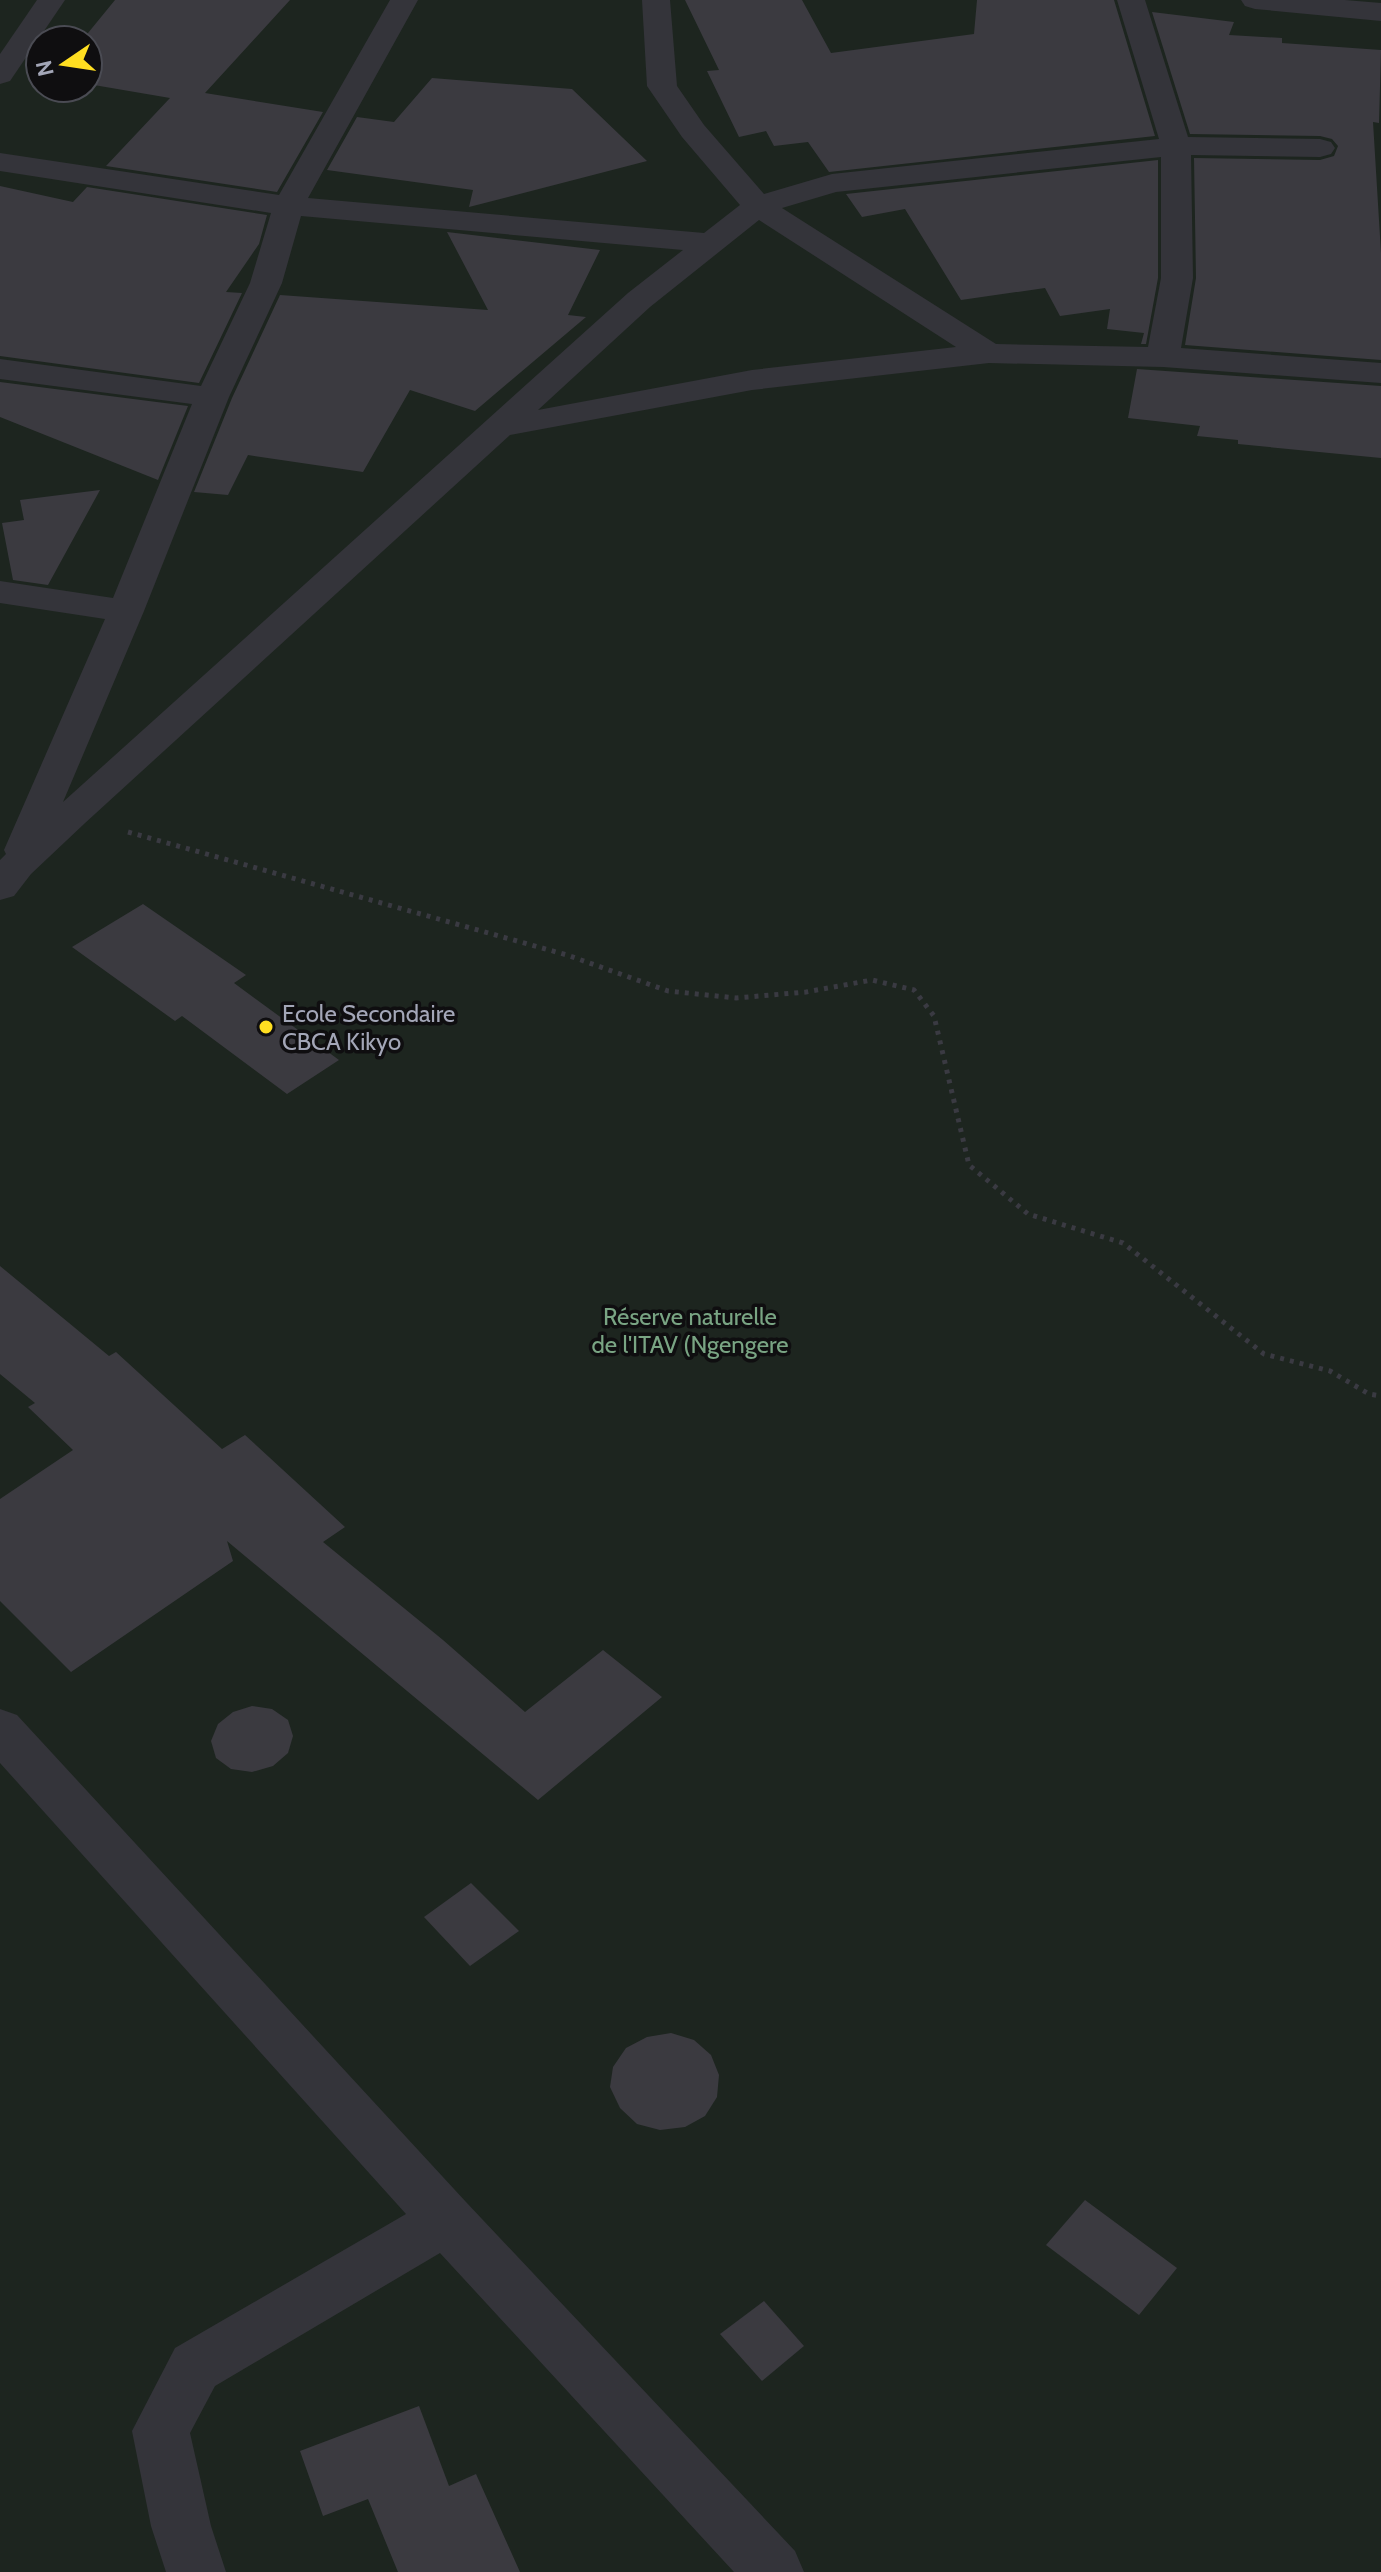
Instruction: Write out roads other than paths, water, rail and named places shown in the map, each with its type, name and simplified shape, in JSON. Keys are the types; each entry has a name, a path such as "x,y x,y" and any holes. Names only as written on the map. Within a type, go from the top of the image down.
{"street":[{"path":"0,75 51,0"},
{"path":"8,876 126,611 212,397 266,283 288,206 404,0"},
{"path":"656,0 662,86 693,131 758,206 868,279 989,353"},
{"path":"1131,0 1176,146 1177,278 1163,357"},
{"path":"1255,0 1381,12"},
{"path":"8,876 70,816 639,300 758,206 832,183 1176,146 1320,148"},
{"path":"0,162 288,206 710,243"},
{"path":"498,427 752,380 989,353 1163,357 1381,373"},
{"path":"0,369 212,397"},
{"path":"0,592 126,611"},
{"path":"0,1729 446,2220 774,2572"},
{"path":"196,2572 181,2526 161,2431 195,2367 446,2220"}],"place":[{"name":"Ecole Secondaire CBCA Kikyo","path":"266,1027"}],"park label":[{"name":"Réserve naturelle de l'ITAV (Ngengere","path":"690,1330"}]}
